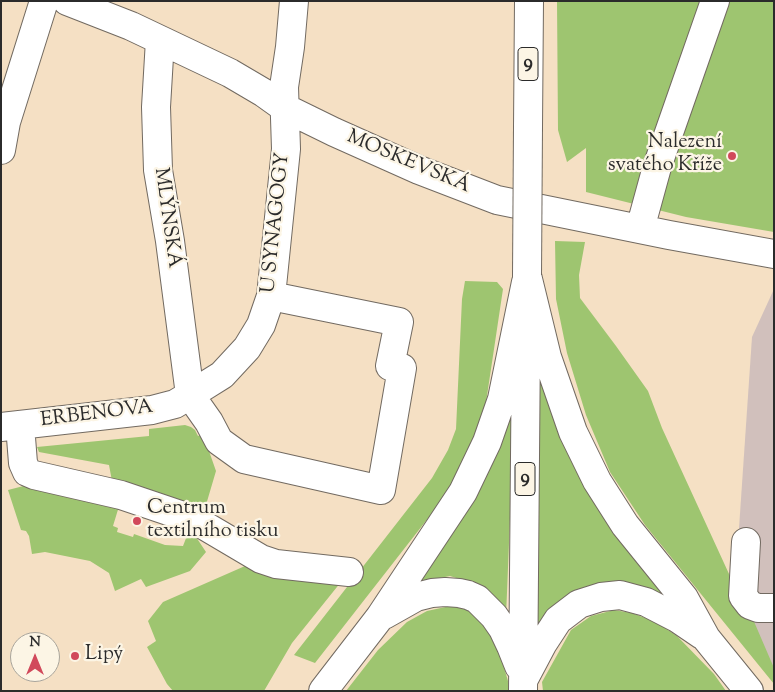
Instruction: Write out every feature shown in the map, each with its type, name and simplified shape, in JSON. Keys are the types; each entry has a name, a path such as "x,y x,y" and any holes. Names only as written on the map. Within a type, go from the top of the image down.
{"street":[{"path":"1,150 6,122 44,1"},
{"name":"U SYNAGOGY","path":"190,395 222,374 247,348 261,325 272,296 286,149 284,87 294,1"},
{"name":"9","path":"523,687 529,1"},
{"path":"640,230 656,167 715,1"},
{"name":"MOSKEVSKÁ","path":"80,3 230,73 285,108 334,132 418,170 498,200 640,230 774,254"},
{"name":"MLÝNSKÁ","path":"160,40 156,108 158,170 170,241 190,395"},
{"path":"324,691 380,617 463,492 488,442 502,399 527,275"},
{"path":"527,275 547,357 573,432 597,481 625,525 684,598 706,638 748,691"},
{"path":"190,395 209,422 219,441 244,459 381,490 402,368 390,366 399,322 272,296"},
{"name":"ERBENOVA","path":"11,426 152,410 175,404 190,395"},
{"path":"11,426 27,472 121,495 195,520 261,559 276,564 349,572"},
{"path":"746,542 743,596 750,605 758,608 774,608"},
{"path":"380,617 416,597 432,593 459,593 477,599 494,616 512,646 523,687"},
{"path":"523,687 543,642 558,620 579,604 601,597 620,596 646,602 678,618 706,638"}],"shaded area":[{"path":"774,289 774,671 735,587 752,337"}],"green space":[{"path":"557,1 774,1 774,232 686,217 586,192 586,148 567,162 558,130"},
{"path":"555,241 585,242 579,275 580,298 648,391 662,428 735,587 743,596 774,668 774,684 645,525 610,472 586,415 567,353 556,299"},
{"path":"465,281 497,282 503,289 485,409 470,449 453,483 436,508 315,663 294,655 432,478 448,450 456,429 462,299"},
{"path":"536,336 563,436 683,612 650,592 538,627 538,403"},
{"path":"516,370 506,617 475,584 450,576 430,580 407,590"},
{"path":"185,425 195,430 198,436 203,434 216,471 203,515 112,481 109,465 39,452 37,447 149,436 149,429"},
{"path":"43,481 120,503 113,526 118,528 117,532 133,537 134,534 165,545 183,546 190,528 206,552 190,571 146,587 141,579 115,591 109,573 90,561 45,552 32,554 29,536 26,531 21,530 8,490"},
{"path":"261,559 349,572 292,643 264,691 173,691 167,684 147,647 156,641 148,621 163,602"},
{"path":"450,606 470,609 495,637 508,681 509,691 346,691 378,650 407,622 427,611"},
{"path":"614,610 632,613 656,622 677,636 714,674 726,691 543,691 542,682 571,630 591,616"}],"place":[{"name":"Nalezení svatého Kříže","path":"732,156"},
{"name":"Centrum textilního tisku","path":"137,521"},
{"name":"Lipý","path":"75,656"}]}
